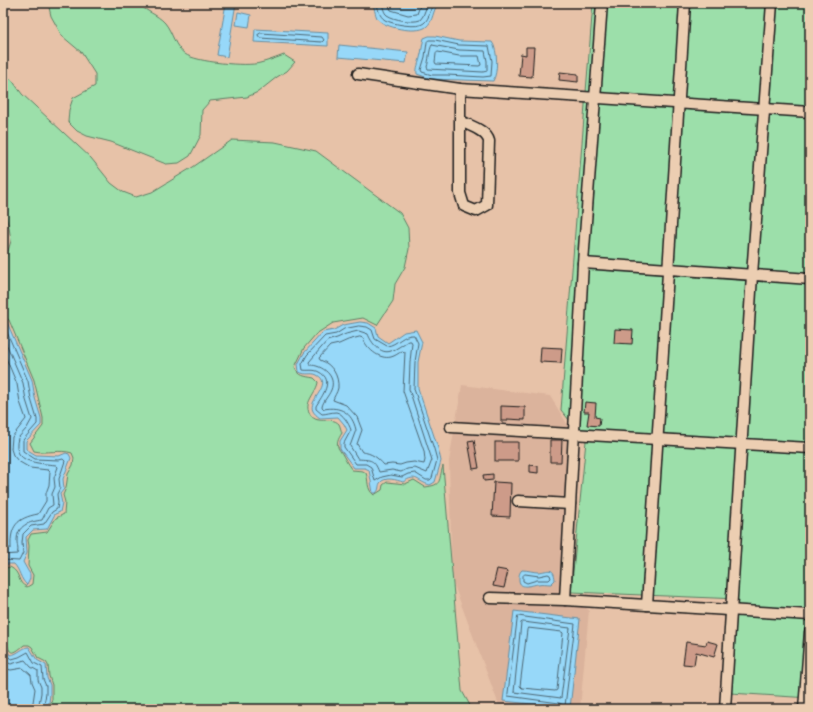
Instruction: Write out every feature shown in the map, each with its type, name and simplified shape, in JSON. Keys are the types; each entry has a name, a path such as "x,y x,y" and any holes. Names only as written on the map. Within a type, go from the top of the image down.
{"street":[{"path":"565,600 583,263 602,3"},
{"path":"647,605 685,3"},
{"path":"725,709 752,275 772,3"},
{"path":"358,74 460,89 810,112"},
{"path":"460,89 460,193 464,206 476,211 487,205 489,141 487,136 482,132 461,121"},
{"path":"583,263 810,279"},
{"path":"451,427 810,448"},
{"path":"518,501 570,504"},
{"path":"490,598 565,600 810,615"},
{"path":"804,709 810,632"}],"shaded area":[{"path":"462,385 550,396 580,445 566,596 589,610 580,709 500,708 452,580 449,461"}],"green space":[{"path":"48,3 138,3 144,9 159,17 165,23 181,51 191,57 221,63 253,64 284,55 295,62 287,71 258,92 247,97 210,101 202,110 201,135 190,156 179,163 166,164 111,142 87,136 77,131 68,122 69,110 73,98 95,86 95,74 81,52 62,36 51,16"},
{"path":"593,3 810,3 810,698 730,693 738,599 571,592 586,441 561,410"},
{"path":"3,74 12,80 22,94 91,158 111,183 123,192 136,197 152,192 193,167 232,140 275,142 316,151 400,213 408,228 409,249 405,267 395,284 393,301 377,325 363,318 333,323 316,334 304,348 295,367 298,373 314,378 318,382 308,404 309,412 315,419 332,420 339,424 342,433 337,444 338,447 352,470 363,471 366,473 371,493 374,495 382,490 383,485 387,482 405,484 414,480 425,487 435,485 439,481 443,466 462,691 472,709 49,709 52,699 52,685 48,665 46,662 38,658 32,647 29,645 24,645 18,650 11,652 3,634 3,569 10,567 14,569 21,583 27,587 32,584 33,575 28,566 28,540 31,534 47,532 56,518 64,514 65,502 63,495 74,458 72,453 67,452 34,451 30,443 43,426 43,418 34,380 9,320 3,315 3,267 11,241 9,227 3,208"},
{"path":"3,217 6,247 3,257"}],"water":[{"path":"226,3 236,3 227,57 217,55"},
{"path":"373,3 439,3 429,25 422,29 408,30 386,25 380,22 376,16"},
{"path":"238,12 251,15 249,27 236,25"},
{"path":"255,29 328,33 328,46 254,42"},
{"path":"429,36 459,41 492,42 497,62 496,73 493,81 431,79 417,74 424,38"},
{"path":"339,45 408,52 406,63 338,57"},
{"path":"3,318 6,320 32,380 35,398 41,418 41,425 26,441 26,449 36,455 59,456 66,453 69,454 71,458 63,479 64,489 60,494 62,503 60,512 55,514 47,529 33,530 26,537 27,553 23,562 30,574 30,579 27,585 14,564 3,564"},
{"path":"360,322 368,323 376,328 378,336 388,343 404,332 416,330 422,342 418,362 418,388 441,461 435,482 430,485 414,478 403,482 388,479 382,481 377,492 373,493 369,470 365,468 354,468 340,449 340,441 347,430 344,424 338,417 320,418 313,411 313,402 323,383 315,374 304,374 299,372 298,364 304,353 323,332 334,330 343,325"},
{"path":"522,570 539,572 550,570 553,573 555,580 551,584 524,586 521,585 519,580 519,574"},
{"path":"514,611 580,619 570,708 503,701"},
{"path":"3,638 6,652 11,655 29,647 37,660 46,665 47,678 50,685 50,694 49,703 46,709 3,709"}],"building":[{"path":"526,47 534,47 532,77 519,76 521,54 526,55"},
{"path":"560,72 578,74 578,82 559,80"},
{"path":"615,329 633,330 632,344 614,343"},
{"path":"541,347 562,348 561,363 540,362"},
{"path":"585,402 596,403 595,417 600,418 599,426 587,425 589,412 584,412"},
{"path":"501,406 525,407 525,420 507,419 507,421 501,421"},
{"path":"474,440 479,468 473,469 468,441"},
{"path":"550,440 562,440 561,462 550,462"},
{"path":"495,442 518,442 518,461 495,461"},
{"path":"530,465 538,466 538,473 530,472"},
{"path":"493,474 493,480 484,481 483,475"},
{"path":"494,482 511,483 510,517 492,516"},
{"path":"497,569 508,571 504,588 493,586"},
{"path":"707,641 718,644 714,657 696,652 694,665 683,664 686,642 706,645"}]}
